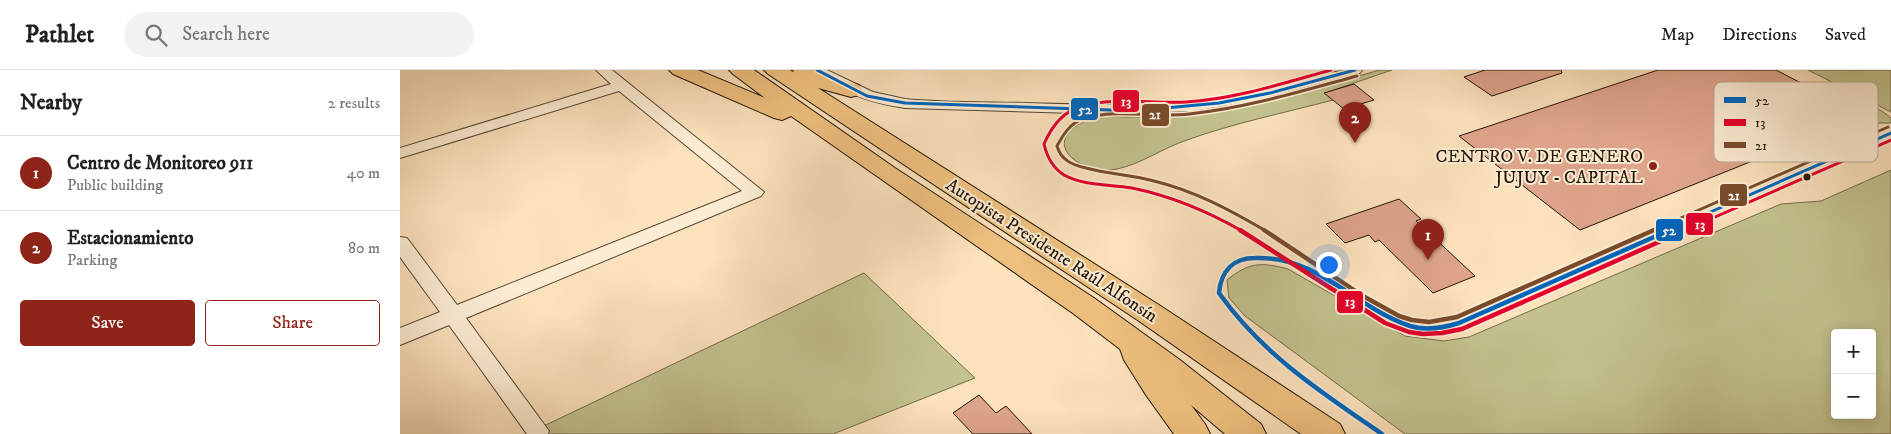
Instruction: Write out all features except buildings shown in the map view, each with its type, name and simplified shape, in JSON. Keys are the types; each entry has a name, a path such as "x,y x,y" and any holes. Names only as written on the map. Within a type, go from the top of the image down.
{"highway":[{"path":"680,70 832,134"},
{"name":"Autopista Presidente Raúl Alfonsín","path":"740,70 886,173 1084,306 1169,369 1249,434"},
{"name":"Autopista Presidente Raúl Alfonsín","path":"775,70 1156,318 1328,434"},
{"path":"796,70 823,83 851,90"},
{"path":"1126,337 1158,386 1193,434"}],"street":[{"path":"400,337 755,192 603,70"},
{"path":"817,70 851,90 877,98 928,104 1161,109 1221,103 1273,92 1355,70"},
{"path":"400,153 622,86"},
{"path":"400,243 538,431"}],"shaded area":[{"path":"1380,70 1392,70 1325,93 1333,100 1205,134 1178,143 1126,167 1104,170 1091,168 1079,163 1070,156 1065,148 1065,140 1070,131 1089,119 1105,116 1161,116 1219,108 1288,94"},
{"path":"1808,70 1891,70 1891,112 1878,105 1878,82 1832,82"},
{"path":"1878,110 1891,118 1891,123 1878,123"},
{"path":"1891,170 1891,434 1405,434 1245,316 1229,298 1227,280 1249,267 1270,265 1288,269 1405,336 1444,341 1469,337 1781,204 1821,201"},
{"path":"864,273 975,378 833,434 527,434"}],"transit line":[{"name":"52","path":"817,70 867,96 905,103 1110,110 1165,108 1219,103 1270,93 1355,70"},
{"name":"13","path":"1331,70 1259,89 1204,100 1186,102 1119,101 1079,107 1067,113 1053,127 1044,144 1045,150 1049,160 1056,169 1071,178 1155,193 1200,209 1265,245 1385,323 1416,334 1429,335 1462,329 1841,162"},
{"name":"21","path":"1357,76 1232,108 1176,115 1109,114 1083,119 1074,123 1064,133 1057,146 1064,158 1077,166 1154,181 1206,198 1280,240 1374,303 1399,316 1429,322 1457,317 1809,162"},
{"name":"21","path":"1878,131 1888,127"},
{"name":"52","path":"1878,139 1891,133"},
{"name":"13","path":"1878,146 1891,140"},
{"name":"52","path":"1382,434 1293,371 1252,335 1219,293 1223,275 1230,266 1235,262 1248,258 1271,257 1293,262 1313,270 1389,317 1410,326 1428,329 1447,326 1459,323 1825,162"}],"place":[{"name":"Estacionamiento","path":"1355,143"},
{"name":"CENTRO V. DE GENERO JUJUY - CAPITAL","path":"1653,166"},
{"name":"Centro de Monitoreo 911","path":"1428,260"}]}
